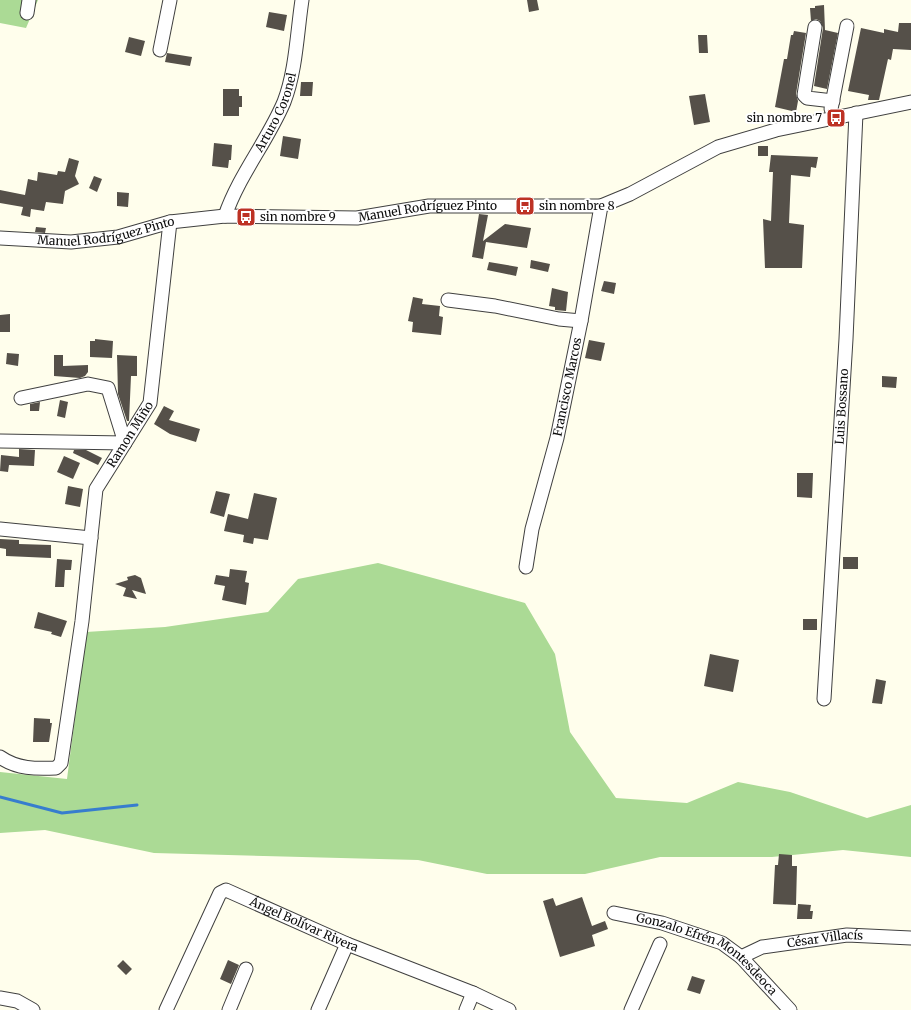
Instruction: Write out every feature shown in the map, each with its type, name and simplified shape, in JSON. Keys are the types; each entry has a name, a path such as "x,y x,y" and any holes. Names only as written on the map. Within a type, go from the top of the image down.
{"street":[{"path":"27,13 29,0"},
{"path":"160,50 170,0"},
{"name":"Arturo Coronel","path":"225,216 232,194 274,123 284,101 291,79 302,0"},
{"path":"830,119 847,26"},
{"path":"814,27 804,95 807,98 833,101"},
{"name":"Manuel Rodríguez Pinto","path":"0,238 71,242 118,236 170,222 225,216 357,218 428,206 601,206 630,194 718,147 776,130 911,102"},
{"name":"Luis Bossano","path":"824,699 846,339 856,113"},
{"name":"Francisco Marcos","path":"526,567 532,529 557,438 581,321 601,206"},
{"name":"Ramon Miño","path":"0,758 6,762 24,768 56,768 61,763 82,621 96,489 150,403 170,222"},
{"path":"448,300 495,306 560,319 581,321"},
{"path":"0,441 125,443 108,388 88,384 21,398"},
{"path":"0,529 91,538"},
{"name":"Ángel Bolívar Rivera","path":"166,1010 222,891 230,890 347,944 473,993 509,1010"},
{"name":"Gonzalo Efrén Montesdeoca","path":"614,913 662,923 722,943 741,957 786,1008"},
{"name":"César Villacís","path":"741,957 762,947 847,935 911,938"},
{"path":"318,1010 347,944"},
{"path":"631,1010 660,944"},
{"path":"229,1010 246,969"},
{"path":"466,1010 473,993"},
{"path":"0,998 17,1001 33,1010"}],"green space":[{"path":"0,0 38,0 26,28 0,23"},
{"path":"378,563 525,603 555,654 570,732 616,798 687,803 738,782 790,792 867,818 911,805 911,857 843,850 772,857 660,857 585,874 487,874 418,860 154,853 45,830 0,833 0,772 67,779 86,632 165,627 268,612 298,579"}],"building":[{"path":"527,0 537,0 539,10 529,12"},
{"path":"824,5 825,30 838,33 827,89 814,86 823,28 820,21 816,19 811,21 810,8"},
{"path":"269,12 287,15 284,31 266,27"},
{"path":"899,23 911,23 911,50 893,49 891,60 888,59 879,100 868,100 869,95 848,91 861,28 884,33 884,29 898,32"},
{"path":"794,31 806,33 796,94 798,101 796,112 775,107 784,59 787,59 791,35 793,35"},
{"path":"698,35 707,35 708,53 699,53"},
{"path":"129,37 145,41 141,56 125,52"},
{"path":"167,53 192,57 190,66 165,62"},
{"path":"301,82 313,82 312,96 300,96"},
{"path":"223,89 239,89 239,96 242,96 242,107 239,107 239,116 223,116"},
{"path":"705,94 710,122 694,125 689,96"},
{"path":"283,136 301,139 298,159 280,156"},
{"path":"214,143 232,145 231,160 229,160 228,168 212,166"},
{"path":"758,146 768,146 768,156 758,156"},
{"path":"771,155 818,157 816,168 811,167 810,177 791,175 789,223 804,225 802,268 765,268 763,219 771,221 773,172 769,172"},
{"path":"69,158 79,161 75,176 79,184 65,191 63,204 46,202 44,211 31,209 30,217 21,215 23,207 0,203 0,190 25,195 28,179 37,181 38,172 57,175 58,171 65,172"},
{"path":"94,176 102,179 97,192 89,188"},
{"path":"117,192 129,193 128,207 117,206"},
{"path":"479,214 488,215 483,241 505,224 531,228 527,248 486,242 483,259 472,257"},
{"path":"36,227 46,228 45,233 35,232"},
{"path":"531,260 550,264 548,272 530,268"},
{"path":"489,262 518,267 516,276 487,270"},
{"path":"604,281 616,283 614,294 601,291"},
{"path":"552,288 568,292 566,311 555,310 555,307 549,306"},
{"path":"413,297 423,299 422,304 440,306 439,316 443,317 441,335 412,332 413,322 408,321"},
{"path":"10,314 10,332 0,332 0,315"},
{"path":"95,339 113,341 112,358 90,357 90,341 95,341"},
{"path":"589,340 605,343 601,361 585,358"},
{"path":"7,353 19,354 18,366 6,364"},
{"path":"54,355 63,355 63,366 88,365 88,372 85,376 80,378 54,376"},
{"path":"117,355 137,356 137,376 131,376 129,421 127,421 118,394"},
{"path":"882,376 897,377 896,388 882,387"},
{"path":"60,400 68,402 65,418 57,416"},
{"path":"40,402 39,411 30,411 30,404"},
{"path":"164,406 174,411 169,420 200,429 196,442 170,434 154,424"},
{"path":"19,449 35,450 34,466 9,465 8,472 0,471 1,455 19,457"},
{"path":"74,450 86,450 102,458 98,465 73,453"},
{"path":"64,456 80,463 73,479 57,472"},
{"path":"797,473 813,473 812,498 797,497"},
{"path":"68,486 83,489 80,507 65,504"},
{"path":"216,491 230,494 224,517 210,513"},
{"path":"254,493 277,498 268,540 254,538 253,544 243,542 244,535 224,531 228,514 248,519"},
{"path":"0,539 19,540 19,544 51,545 51,558 6,556 6,549 0,548"},
{"path":"843,557 858,557 858,569 843,569"},
{"path":"57,559 72,560 71,570 65,570 64,587 55,587"},
{"path":"230,569 247,571 245,582 249,583 246,605 222,600 225,586 214,584 216,575 229,577"},
{"path":"135,575 141,578 146,594 132,590 137,599 123,596 126,588 115,584 128,580 127,577"},
{"path":"38,612 67,621 61,637 51,634 52,632 34,628"},
{"path":"803,619 817,619 817,630 803,630"},
{"path":"710,654 739,660 733,692 704,686"},
{"path":"876,679 886,681 882,704 872,703"},
{"path":"34,718 50,719 50,723 52,723 49,742 33,742"},
{"path":"779,854 792,855 792,866 797,866 796,905 773,904 775,865 778,865"},
{"path":"582,897 592,926 605,921 608,929 592,935 595,946 560,957 543,901 553,898 556,906"},
{"path":"798,904 811,905 810,911 813,911 812,919 797,919"},
{"path":"123,960 132,969 126,975 117,966"},
{"path":"228,960 239,965 231,984 220,979"},
{"path":"692,976 705,980 700,994 687,990"}],"waterway":[{"path":"0,797 62,813 137,805"}],"place":[{"name":"sin nombre 7","path":"836,118"},
{"name":"sin nombre 8","path":"525,206"},
{"name":"sin nombre 9","path":"246,217"}]}
